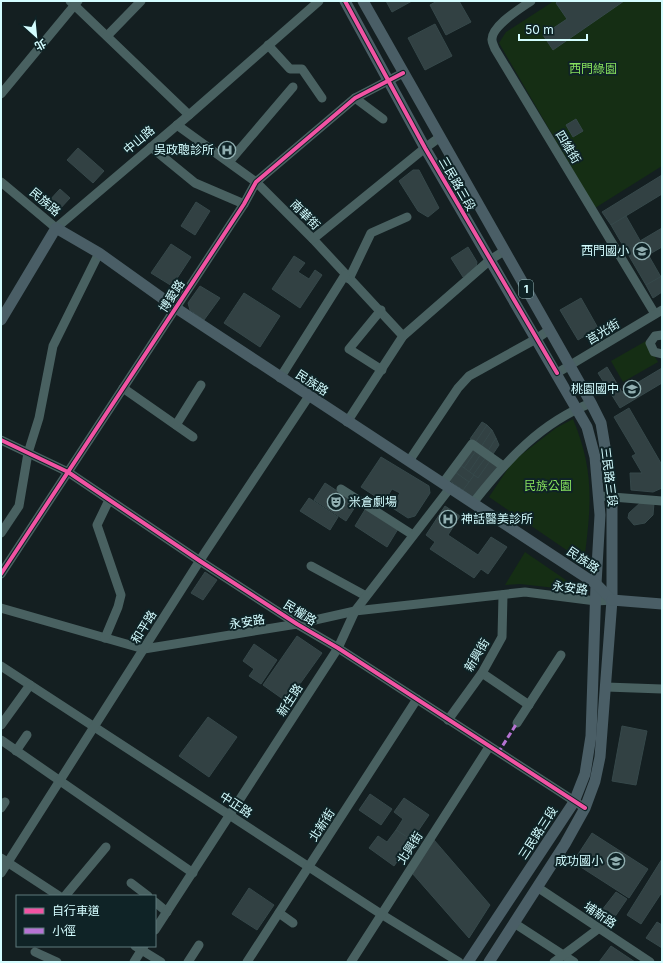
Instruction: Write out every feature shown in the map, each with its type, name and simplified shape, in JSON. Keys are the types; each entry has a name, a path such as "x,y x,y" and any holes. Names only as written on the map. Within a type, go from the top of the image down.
{"main road":[{"name":"三民路三段","path":"345,1 424,148 587,427 595,457 600,496 590,736 585,774 574,802 468,962"},
{"name":"三民路三段","path":"363,1 601,424 612,498 612,600 600,757 595,781 585,808 538,887 489,962"},
{"name":"民族路","path":"56,228 100,253 176,308 280,378 447,485 596,584 612,600"},
{"name":"中山路","path":"1,320 56,228"},
{"name":"永安路","path":"612,600 662,604"}],"street":[{"path":"107,36 141,1"},
{"name":"中山路","path":"56,228 189,115 319,1"},
{"name":"四維街","path":"532,1 502,22 495,31 492,39 495,49 659,312"},
{"path":"1,94 74,2 189,115"},
{"path":"268,45 290,69 302,69 322,98"},
{"name":"博愛路","path":"2,567 68,472 244,204 256,182 355,98 403,73"},
{"path":"229,162 293,87"},
{"path":"355,98 383,119"},
{"name":"南華街","path":"177,125 256,182 313,239 347,277 381,310 403,336"},
{"path":"313,239 424,148 440,137"},
{"path":"151,147 195,183 244,204"},
{"name":"民族路","path":"1,182 56,228"},
{"path":"280,378 347,277 371,233 407,217"},
{"path":"347,422 403,336 490,260 504,251"},
{"path":"1,533 19,506 28,453 39,418 54,346 100,253"},
{"path":"381,310 349,349 382,370"},
{"name":"莒光街","path":"557,374 659,312"},
{"path":"645,320 658,335 651,340 650,347 654,352 662,354"},
{"path":"409,461 458,388 469,376 536,339 549,330"},
{"path":"176,425 201,385"},
{"path":"123,388 193,437"},
{"name":"和平路","path":"1,872 4,860 60,781 200,561 309,396"},
{"path":"473,503 503,466 542,430 577,408 590,403"},
{"name":"民權路","path":"1,440 68,472 200,561 297,624 338,648 585,808"},
{"name":"新生路","path":"156,928 338,648 355,611 413,535 447,485 472,444 503,466"},
{"path":"341,489 413,535"},
{"path":"600,496 662,501"},
{"path":"105,638 118,608 121,595 97,525 110,500"},
{"path":"311,566 366,596"},
{"name":"永安路","path":"1,608 144,649 297,624 355,611 503,594 525,592 596,601 612,600"},
{"name":"新興街","path":"448,720 482,673 502,637 503,594"},
{"path":"517,723 561,655"},
{"name":"中正路","path":"1,666 381,914 459,962"},
{"path":"482,673 529,704"},
{"path":"1,725 30,685"},
{"path":"606,687 662,689"},
{"name":"北新街","path":"247,962 417,699"},
{"path":"16,751 26,735"},
{"path":"1,740 193,873"},
{"name":"北興街","path":"351,962 489,747"},
{"path":"67,895 106,847"},
{"path":"4,860 57,895"},
{"path":"131,883 147,895"},
{"name":"埔新路","path":"538,887 598,929 650,962"},
{"path":"156,903 167,912"},
{"path":"279,913 293,923"},
{"path":"514,923 574,962"},
{"path":"554,962 598,929"},
{"path":"188,962 198,945"},
{"path":"134,962 141,947 160,962"},
{"path":"35,952 57,962"}],"green space":[{"name":"西門綠園","path":"554,1 662,1 662,166 595,208 499,43 506,32"},
{"path":"646,341 658,362 623,382 611,361"},
{"name":"民族公園","path":"573,419 585,456 588,473 589,506 584,562 489,497 513,461 556,428"},
{"path":"525,552 582,591 520,584 505,585"}],"building":[{"path":"386,1 412,1 392,12"},
{"path":"437,1 459,1 471,22 446,35 430,5"},
{"path":"558,1 624,1 553,50 543,35 567,19 556,3"},
{"path":"435,24 452,56 425,70 408,38"},
{"path":"576,119 583,131 573,137 566,125"},
{"path":"78,148 104,171 93,183 67,160"},
{"path":"413,170 419,170 439,208 428,217 418,211 399,181"},
{"path":"662,175 662,194 611,225 602,212"},
{"path":"60,189 70,198 58,211 48,202"},
{"path":"196,202 210,211 195,235 181,226"},
{"path":"626,216 661,277 646,285 611,225"},
{"path":"662,228 662,247 648,255 640,241"},
{"path":"171,244 191,257 172,286 151,273"},
{"path":"468,247 477,262 476,267 463,277 451,258"},
{"path":"294,256 305,263 298,272 309,279 315,270 322,275 300,308 272,289"},
{"path":"662,276 662,292 653,298 646,285"},
{"path":"200,286 220,298 204,320 190,310 188,303"},
{"path":"244,293 280,316 260,347 224,323"},
{"path":"581,298 598,328 578,340 560,310"},
{"path":"607,367 622,392 662,368 662,383 620,408 598,373"},
{"path":"629,408 662,465 662,488 653,492 631,490 630,473 642,473 632,456 636,454 614,417"},
{"path":"482,422 487,425 475,443 470,439"},
{"path":"487,425 492,430 481,447 475,443"},
{"path":"492,430 496,438 488,451 481,447"},
{"path":"496,438 499,445 493,454 488,451"},
{"path":"472,448 476,451 464,468 460,465"},
{"path":"476,451 481,454 469,472 464,468"},
{"path":"481,454 486,457 473,475 469,472"},
{"path":"381,457 429,486 430,493 415,516 408,518 391,507 400,493 392,489 384,502 361,487"},
{"path":"486,457 490,461 478,478 473,475"},
{"path":"490,461 498,466 475,499 463,490 474,475 478,478"},
{"path":"460,465 474,475 469,482 455,472"},
{"path":"455,472 469,482 463,490 449,480"},
{"name":"米倉劇場","path":"325,483 357,504 346,521 314,500"},
{"path":"309,498 338,517 330,530 300,511"},
{"path":"641,502 654,503 653,515 645,523 634,525 628,518 629,513"},
{"path":"445,506 460,516 448,535 478,555 491,537 507,547 488,574 481,569 474,578 430,549 435,542 426,535"},
{"path":"366,508 398,529 387,547 355,526"},
{"path":"205,572 217,580 203,600 191,593"},
{"path":"297,636 322,653 287,702 263,685"},
{"path":"254,644 277,660 261,684 249,676 254,669 243,661"},
{"path":"208,717 237,737 209,777 179,756"},
{"path":"622,726 647,731 636,785 612,781"},
{"path":"370,794 392,809 381,825 359,810"},
{"path":"404,798 429,815 412,840 396,830 403,819 394,812"},
{"path":"396,830 412,840 394,866 369,848 378,836 387,842"},
{"path":"592,833 648,869 629,898 573,862"},
{"path":"434,840 490,905 469,938 412,873"},
{"path":"662,859 662,892 641,924 627,915"},
{"path":"249,888 274,905 257,930 232,914"},
{"path":"616,892 627,899 614,918 602,910"},
{"path":"657,922 662,925 662,948 646,938"},
{"path":"611,946 635,962 599,962"}],"marked path":[{"path":"498,753 517,723"}],"cycle path":[{"path":"345,1 425,148 557,373"},
{"path":"1,574 244,204 256,182 355,98 403,73"},
{"path":"1,440 68,472 200,561 297,624 338,648 585,808"}],"place":[{"name":"吳政聰診所","path":"227,150"},
{"name":"西門國小","path":"642,251"},
{"name":"桃園國中","path":"632,389"},
{"name":"米倉劇場","path":"336,502"},
{"name":"神話醫美診所","path":"448,519"},
{"name":"成功國小","path":"616,861"}]}
